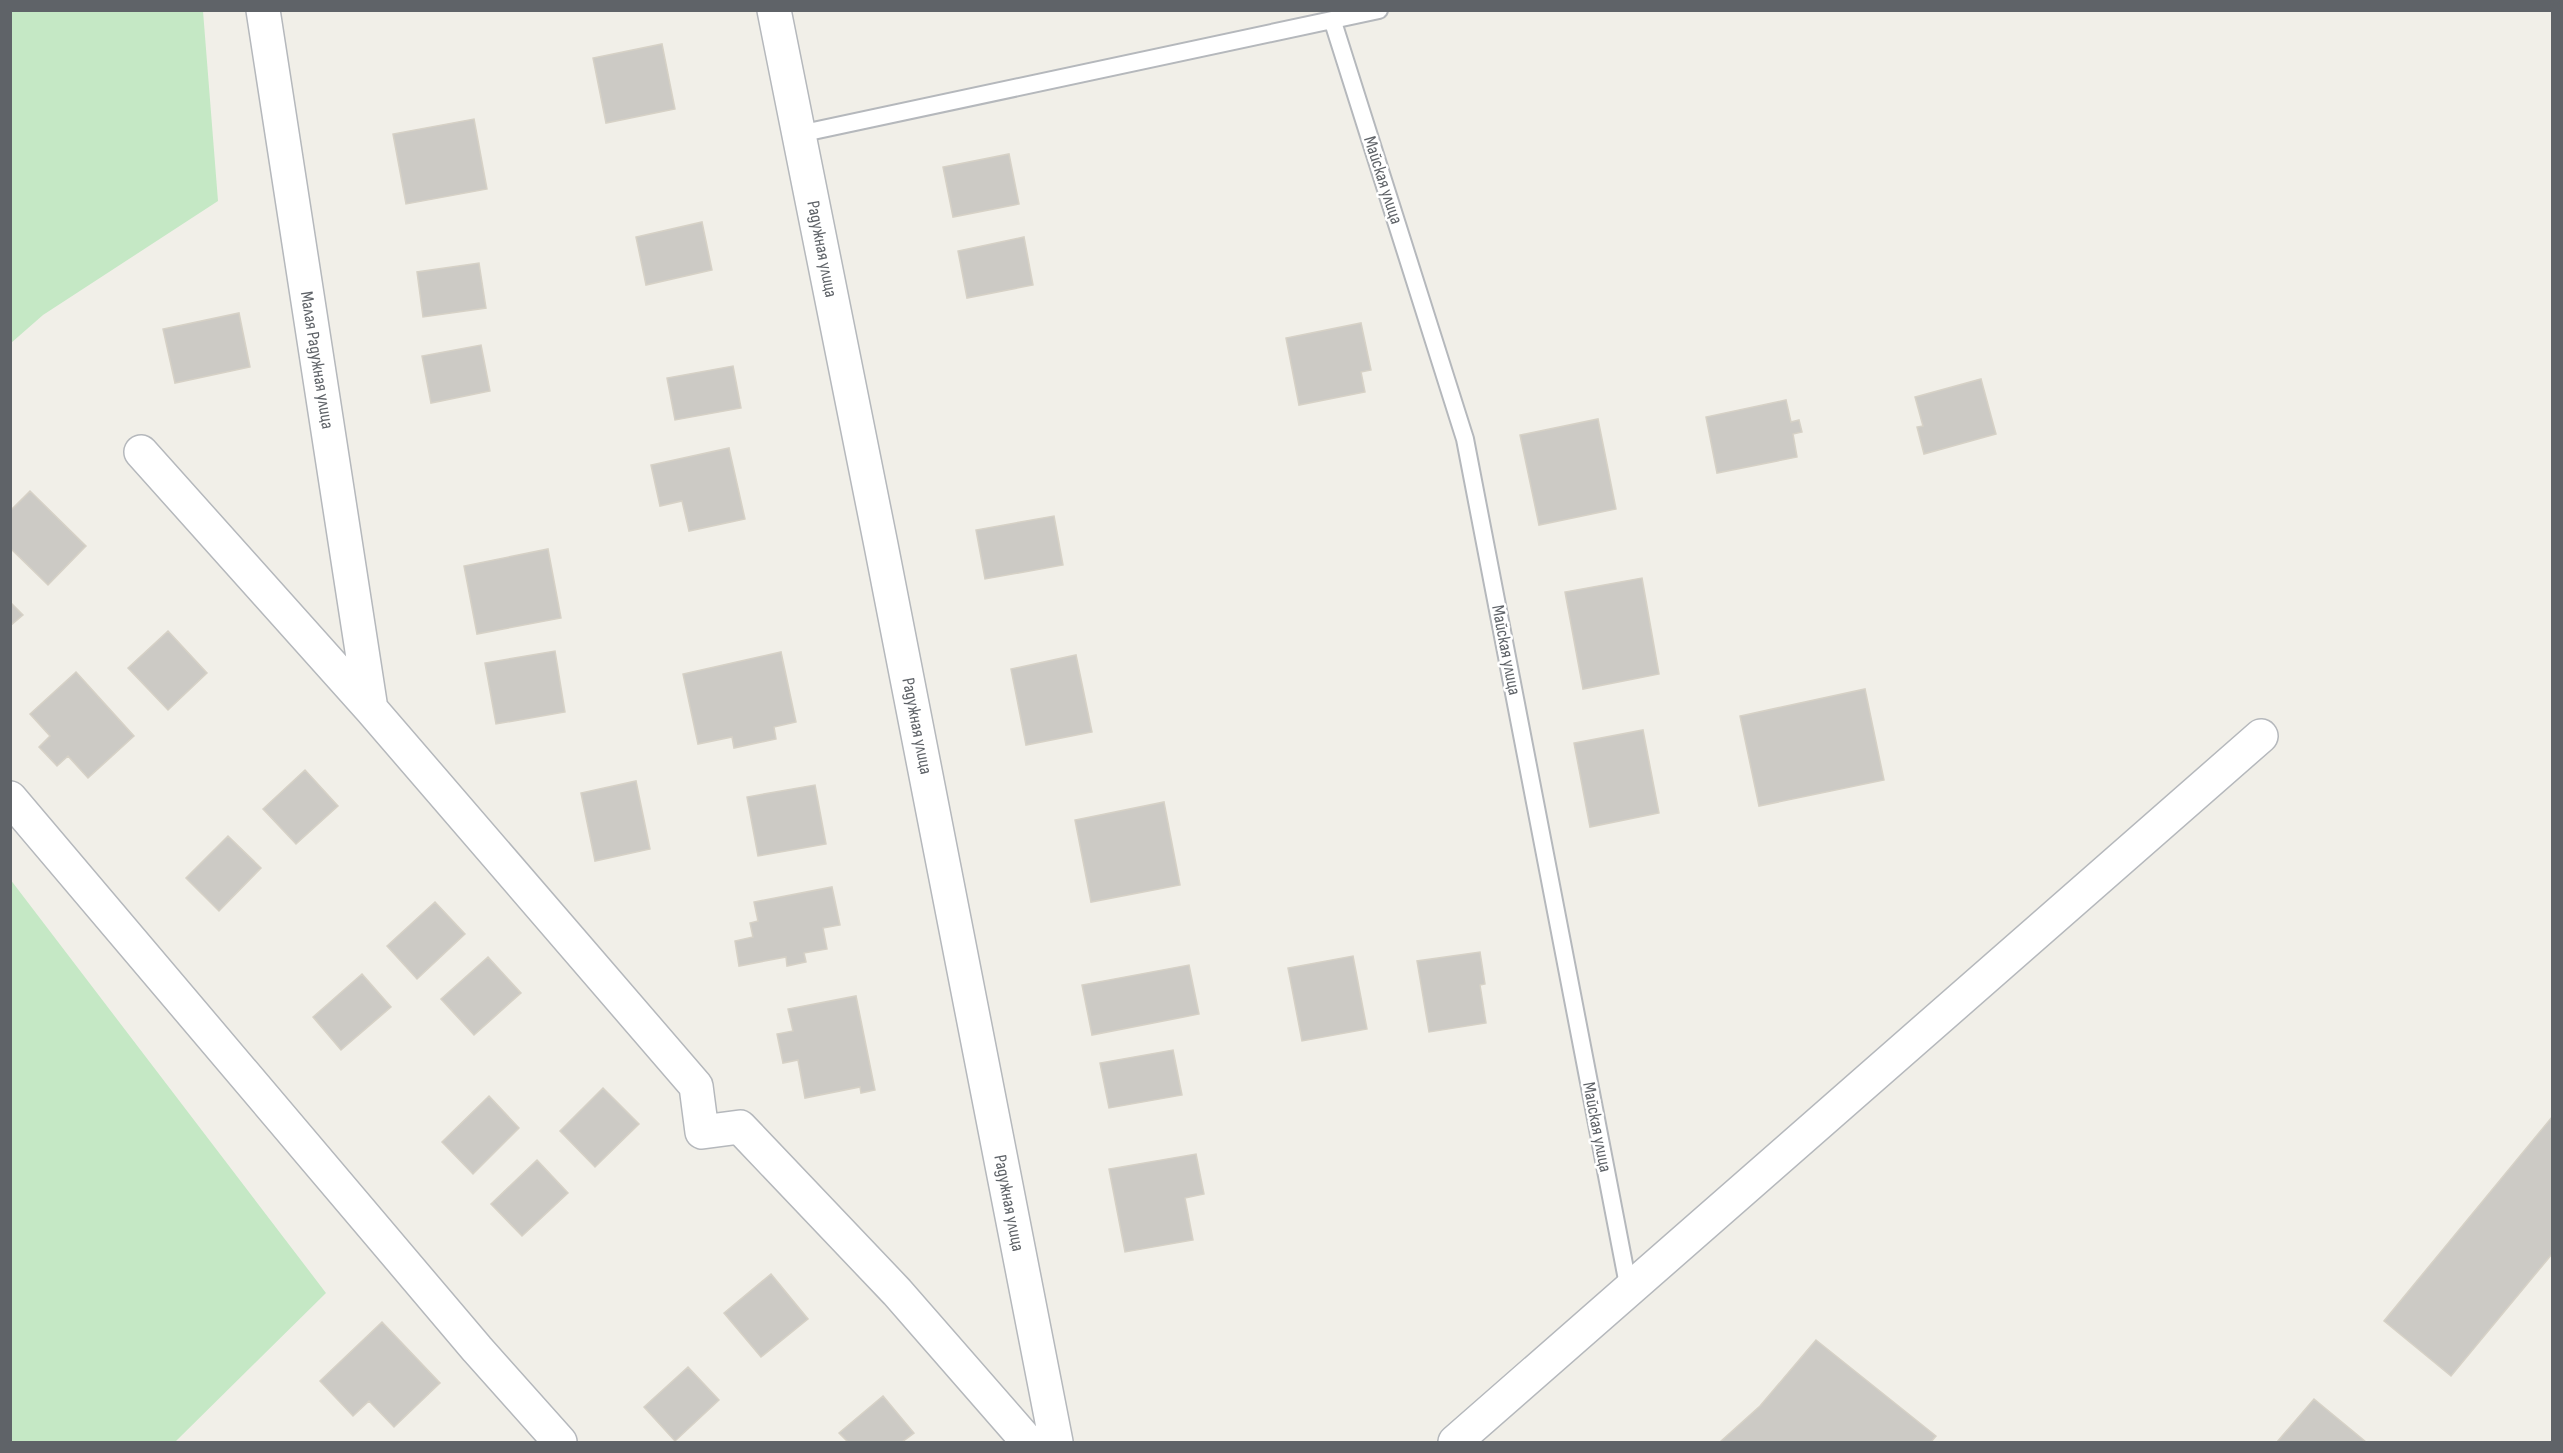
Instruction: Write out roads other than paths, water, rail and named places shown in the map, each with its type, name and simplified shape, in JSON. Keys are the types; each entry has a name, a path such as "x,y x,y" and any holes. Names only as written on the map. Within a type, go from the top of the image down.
{"street":[{"name":"Малая Радужная улица","path":"263,10 370,709"},
{"name":"Радужная улица","path":"774,10 1056,1443"},
{"path":"141,452 370,709 696,1086 702,1132 740,1127 897,1292 1028,1443"},
{"path":"1455,1443 2261,736"},
{"path":"10,798 477,1349 560,1443"}],"lane":[{"path":"799,135 1333,22 1379,10"},
{"name":"Майская улица","path":"1333,22 1465,439 1629,1290"}]}
